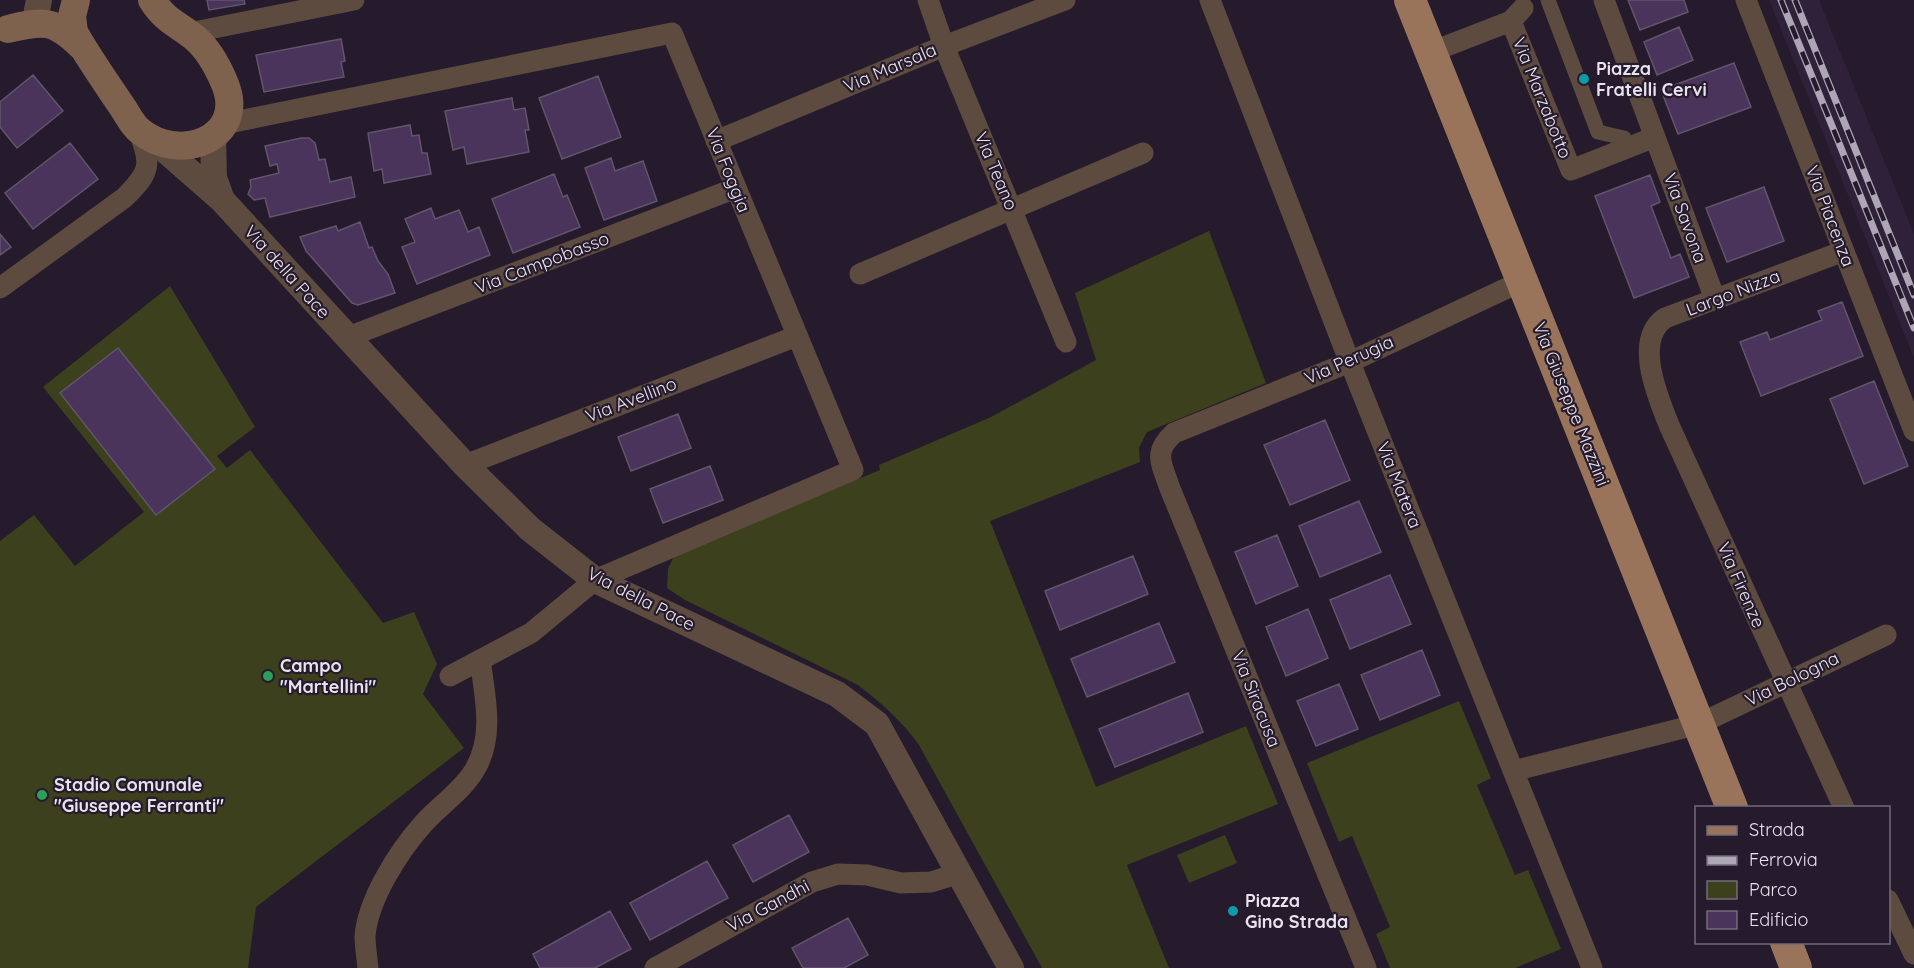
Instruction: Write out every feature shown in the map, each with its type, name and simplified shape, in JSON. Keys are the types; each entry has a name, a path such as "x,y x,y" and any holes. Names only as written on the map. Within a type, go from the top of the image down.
{"main road":[{"path":"4,33 38,5 74,3 72,24 83,49 148,137 180,148 197,144 218,130 229,101 226,86 205,47 189,33 165,19 152,0"},
{"name":"Via Giuseppe Mazzini","path":"1410,0 1732,806"},
{"path":"4,33 29,24 54,24 83,49"},
{"path":"1787,944 1796,968"}],"street":[{"path":"189,33 354,0"},
{"name":"Via Teano","path":"928,0 944,46 1066,342"},
{"name":"Via Marsala","path":"716,141 944,46 1065,0"},
{"name":"Via Matera","path":"1210,0 1350,362 1592,968"},
{"path":"1548,0 1598,132 1624,138 1627,148"},
{"path":"1604,0 1655,137"},
{"name":"Via Piacenza","path":"1746,0 1914,431"},
{"name":"Via Marzabotto","path":"1431,52 1523,10 1570,170 1655,137"},
{"name":"Via Foggia","path":"218,130 672,33 852,470 595,580"},
{"name":"Via della Pace","path":"218,130 214,178 222,200"},
{"path":"0,288 124,198 142,181 149,164 148,137"},
{"name":"Via della Pace","path":"148,137 222,200 465,465 530,529 595,580 837,694 878,724 1011,968"},
{"name":"Via Savona","path":"1655,137 1715,299"},
{"path":"860,274 1143,153"},
{"name":"Via Campobasso","path":"348,338 736,188"},
{"name":"Largo Nizza","path":"1650,358 1650,345 1657,324 1715,299 1844,251"},
{"name":"Via Perugia","path":"1174,433 1350,362 1522,281"},
{"name":"Via Avellino","path":"465,465 797,336"},
{"name":"Via Firenze","path":"1650,358 1654,381 1669,425 1844,806"},
{"name":"Via Siracusa","path":"1174,433 1162,444 1160,459 1169,486 1366,968"},
{"path":"450,676 531,633 595,580"},
{"name":"Via Bologna","path":"1513,771 1699,724 1886,635"},
{"path":"368,968 365,935 378,893 400,854 423,824 474,770 480,754 488,715 480,660"},
{"name":"Via Gandhi","path":"655,968 812,882 838,874 867,875 901,883 931,882 960,873"},
{"path":"1890,904 1914,954"}],"shaded area":[{"path":"1769,0 1819,0 1914,234 1914,358"}],"green space":[{"path":"1209,231 1266,383 1147,432 1139,448 1140,462 990,521 1096,787 1246,726 1278,804 1127,865 1169,968 1042,968 919,745 898,720 858,685 685,600 667,588 668,569 675,554 880,470 879,465 991,417 1096,360 1075,293"},
{"path":"170,286 255,427 217,456 227,468 250,450 383,623 414,612 437,664 423,694 464,748 256,907 248,968 0,968 0,541 34,515 75,566 144,512 43,387"},
{"path":"1459,701 1491,778 1477,785 1515,875 1528,870 1561,949 1515,968 1390,968 1376,934 1390,927 1352,836 1339,842 1307,763"},
{"path":"1225,835 1237,863 1189,883 1177,855"}],"building":[{"path":"207,0 244,0 245,4 209,10"},
{"path":"1628,0 1684,0 1688,12 1640,30"},
{"path":"1679,27 1693,60 1657,75 1644,42"},
{"path":"341,39 345,61 341,62 344,77 264,92 256,55"},
{"path":"1734,63 1751,107 1678,134 1661,90"},
{"path":"33,75 63,111 17,148 0,127 0,102"},
{"path":"598,76 621,137 562,159 539,98"},
{"path":"512,98 514,110 525,108 529,130 525,130 529,152 467,164 464,147 453,150 445,111"},
{"path":"410,125 412,136 419,135 422,153 427,153 431,174 384,183 382,169 374,171 368,133"},
{"path":"309,138 315,143 319,160 325,159 330,182 351,177 355,197 270,217 265,198 254,200 248,194 251,187 250,180 279,173 277,164 270,166 265,146"},
{"path":"70,143 98,179 33,229 5,193"},
{"path":"611,158 615,171 643,161 657,201 604,220 585,168"},
{"path":"554,174 563,197 567,195 580,227 513,253 492,199"},
{"path":"1650,175 1660,202 1651,206 1671,258 1680,254 1689,277 1634,298 1595,196"},
{"path":"1764,187 1784,241 1727,262 1706,208"},
{"path":"431,208 435,219 459,210 468,232 479,227 490,255 417,284 402,247 415,242 405,219"},
{"path":"360,222 369,248 372,247 378,261 388,274 395,293 358,305 352,303 306,251 300,237 336,226 338,231"},
{"path":"0,234 11,247 0,255"},
{"path":"1842,302 1863,356 1761,396 1740,342 1767,332 1770,340 1822,320 1818,311"},
{"path":"118,348 215,469 156,515 60,393"},
{"path":"1874,381 1908,466 1864,484 1830,399"},
{"path":"678,414 691,448 631,471 618,437"},
{"path":"1325,420 1350,480 1290,505 1264,445"},
{"path":"710,466 723,500 663,523 650,489"},
{"path":"1359,501 1381,552 1320,577 1299,526"},
{"path":"1277,535 1298,586 1256,604 1235,552"},
{"path":"1133,556 1148,594 1060,630 1045,591"},
{"path":"1390,575 1411,624 1350,649 1330,600"},
{"path":"1308,609 1328,658 1286,676 1266,627"},
{"path":"1159,623 1175,662 1087,697 1071,659"},
{"path":"1422,650 1440,695 1380,720 1361,675"},
{"path":"1339,684 1358,729 1316,746 1297,701"},
{"path":"1188,693 1203,732 1115,767 1099,729"},
{"path":"789,815 809,852 753,882 733,845"},
{"path":"707,861 728,898 650,940 630,903"},
{"path":"610,911 631,949 595,968 540,968 533,954"},
{"path":"848,918 868,955 844,968 803,968 792,948"}],"railway":[{"path":"1781,0 1914,328"},
{"path":"1795,0 1914,295"}],"place":[{"name":"Piazza Fratelli Cervi","path":"1584,79"},
{"name":"Campo \"Martellini\"","path":"268,676"},
{"name":"Stadio Comunale \"Giuseppe Ferranti\"","path":"42,795"},
{"name":"Piazza Gino Strada","path":"1233,911"}]}
